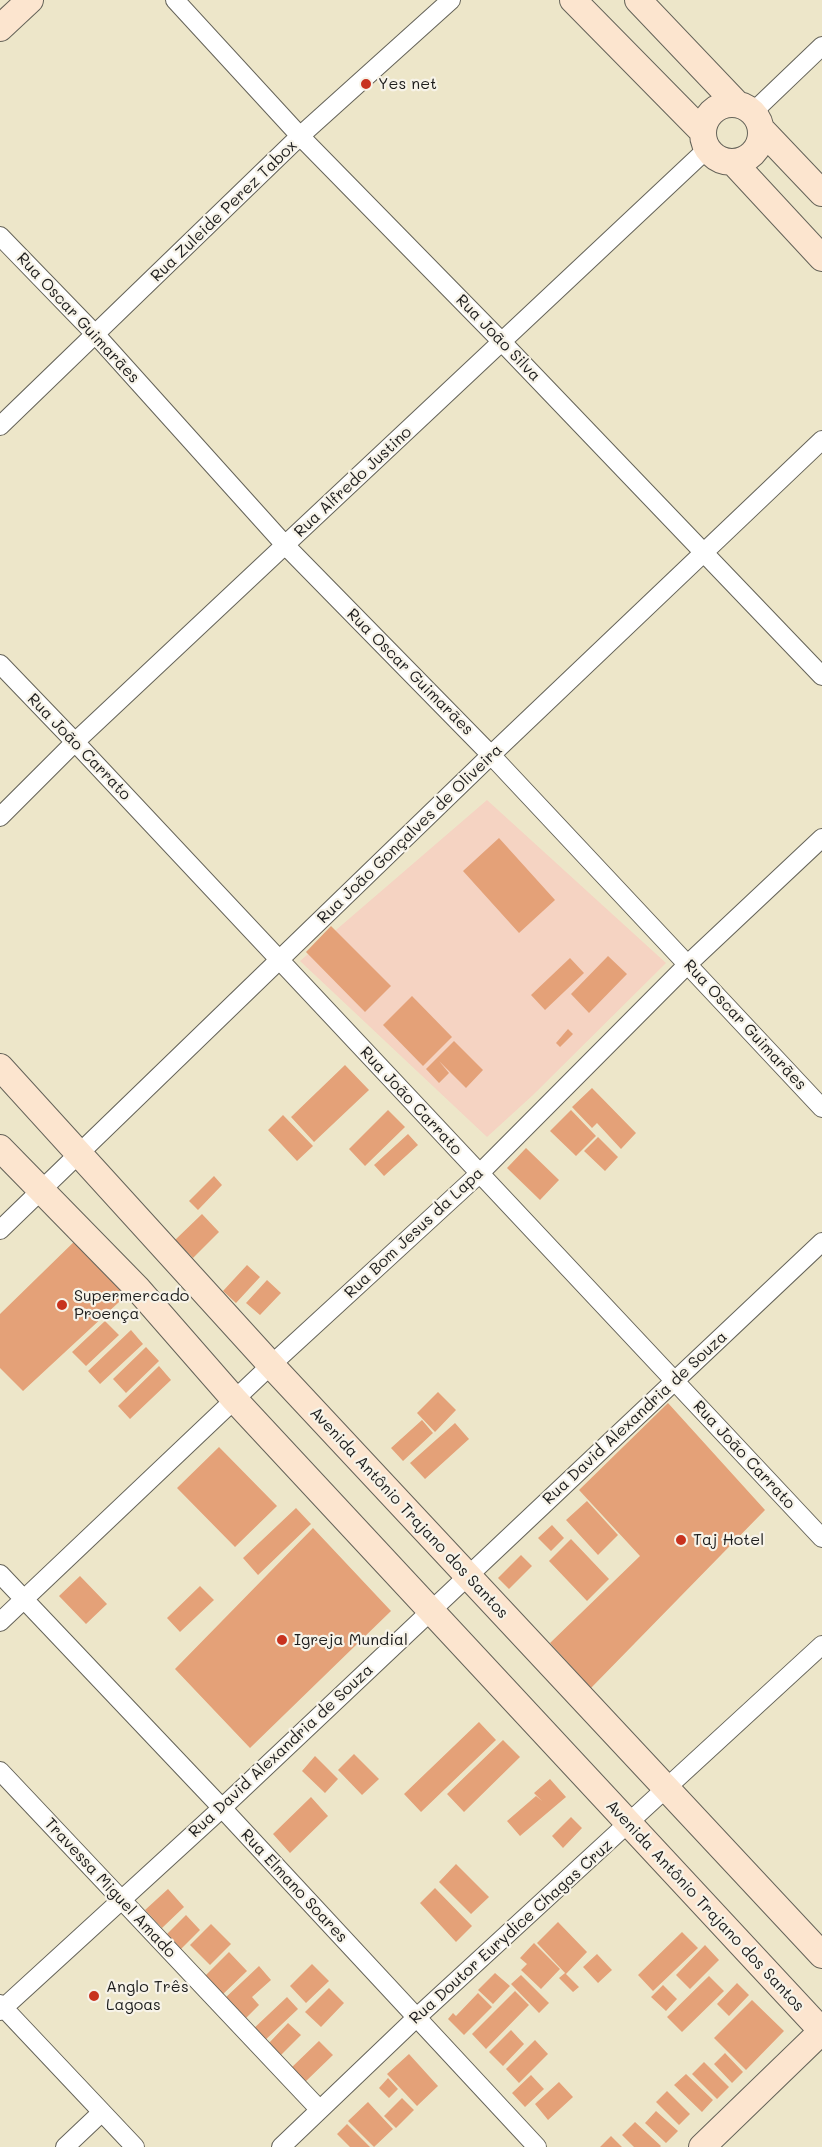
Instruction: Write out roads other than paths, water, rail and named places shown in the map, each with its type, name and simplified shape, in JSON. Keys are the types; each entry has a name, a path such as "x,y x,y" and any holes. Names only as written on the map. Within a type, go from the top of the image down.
{"main road":[{"path":"1,25 30,0"},
{"path":"573,0 723,161 742,160 751,155 761,139 750,115 726,104 717,107 705,121 705,140"},
{"path":"638,0 750,115 822,194"},
{"path":"732,162 822,258"},
{"name":"Avenida Antônio Trajano dos Santos","path":"0,1067 271,1365 822,1955"},
{"name":"Avenida Antônio Trajano dos Santos","path":"0,1148 137,1288 234,1399 822,2031"},
{"path":"702,2147 822,2031"}],"street":[{"name":"Rua João Silva","path":"175,0 300,136 502,342 822,676"},
{"name":"Rua Zuleide Perez Tabox","path":"0,426 300,136 451,0"},
{"path":"750,115 822,46"},
{"name":"Rua Alfredo Justino","path":"0,817 75,742 502,342 705,140"},
{"name":"Rua Oscar Guimarães","path":"0,236 96,335 285,545 491,755 822,1108"},
{"name":"Rua João Gonçalves de Oliveira","path":"0,1230 491,755 822,440"},
{"name":"Rua João Carrato","path":"0,664 822,1538"},
{"name":"Rua Bom Jesus da Lapa","path":"0,1622 234,1399 479,1174 688,963 822,838"},
{"name":"Rua David Alexandria de Souza","path":"1,2007 222,1808 822,1242"},
{"name":"Rua Elmano Soares","path":"0,1574 222,1808 537,2147"},
{"name":"Rua Doutor Eurydice Chagas Cruz","path":"281,2147 416,2018 822,1645"},
{"name":"Travessa Miguel Amado","path":"0,1771 319,2109"},
{"path":"1,2007 135,2147"},
{"path":"65,2147 102,2112"}],"place":[{"name":"Yes net","path":"366,84"},
{"name":"Supermercado Proença","path":"62,1305"},
{"name":"Taj Hotel","path":"681,1540"},
{"name":"Igreja Mundial","path":"282,1640"},
{"name":"Anglo Três Lagoas","path":"94,1996"}]}
